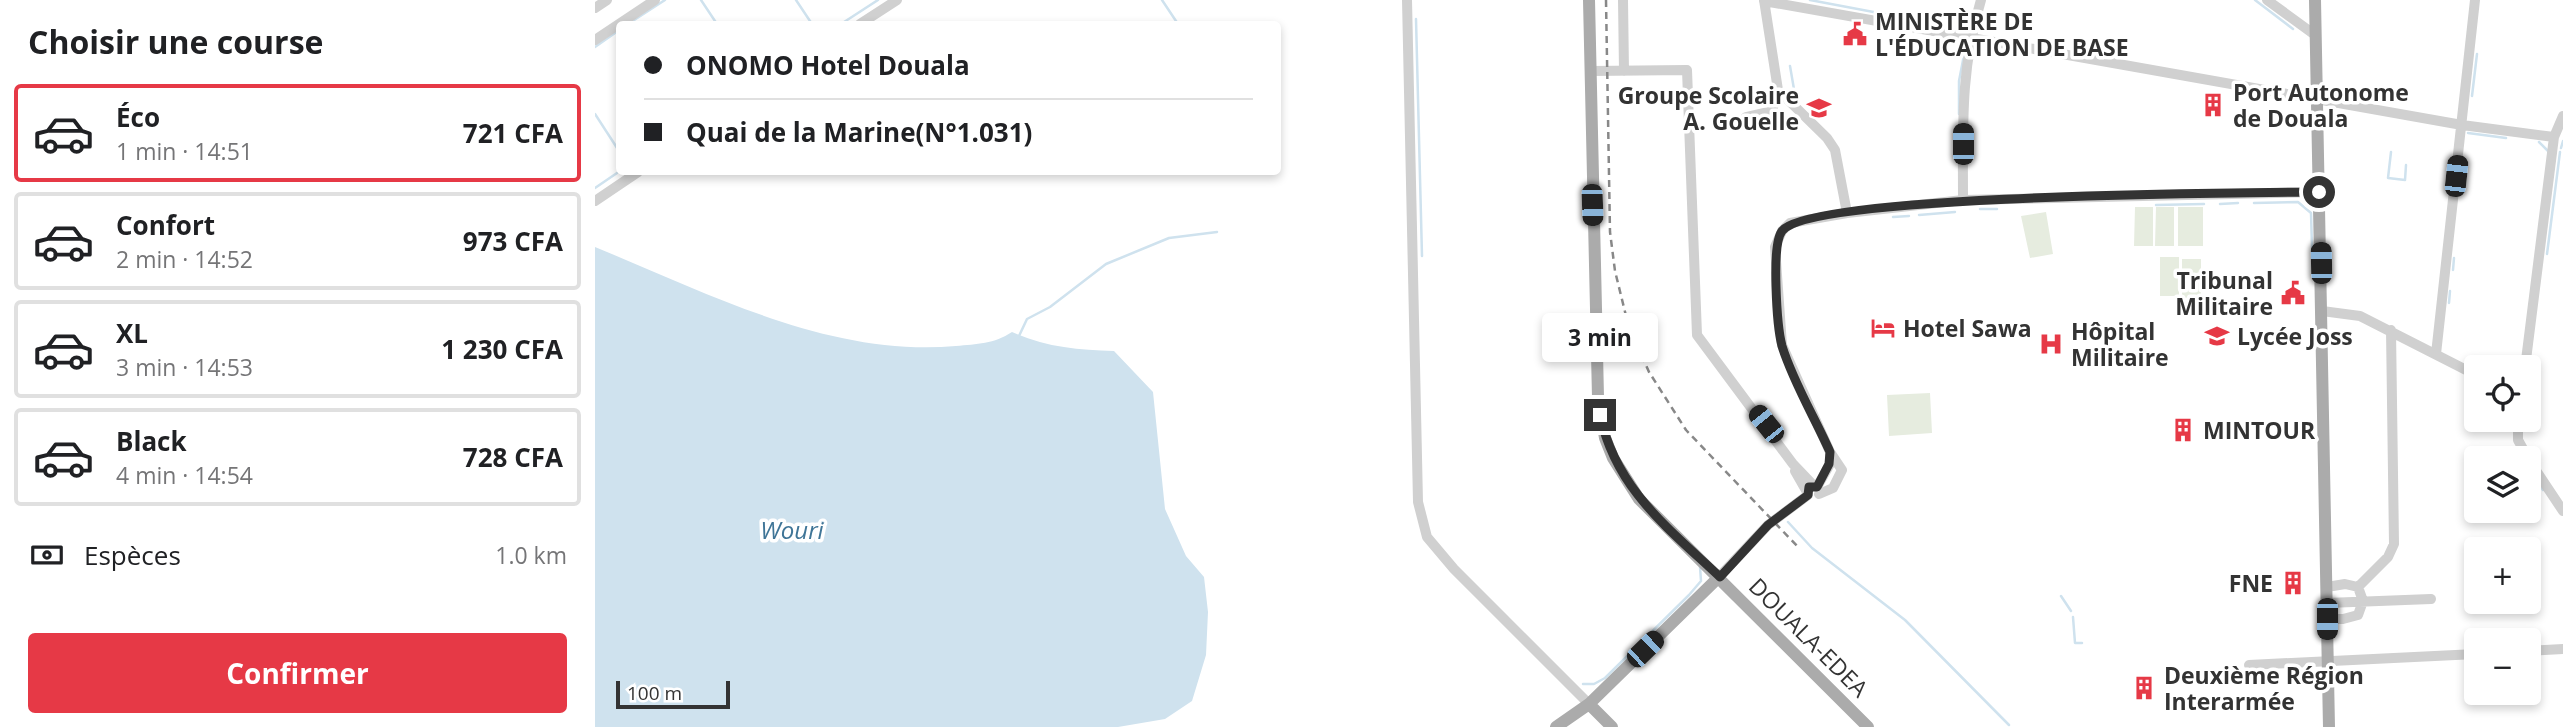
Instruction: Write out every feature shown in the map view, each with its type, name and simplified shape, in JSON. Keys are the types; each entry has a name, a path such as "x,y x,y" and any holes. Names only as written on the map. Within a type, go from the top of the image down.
{"main road":[{"name":"DOUALA-EDEA","path":"1589,0 1596,350 1598,397 1605,438 1613,458 1639,499 1868,727"},
{"path":"2315,0 2329,727"},
{"path":"1556,727 1589,704 1720,577"},
{"path":"1589,704 1612,727"}],"street":[{"path":"595,8 607,0"},
{"path":"624,21 655,0"},
{"path":"865,21 897,0"},
{"path":"1407,0 1418,502 1427,537 1488,605 1589,704"},
{"path":"1623,0 1624,71"},
{"path":"1746,117 1772,111 1777,103 1764,0 2317,100 2462,125 2554,137"},
{"path":"1963,200 1962,88 1969,37 1981,0"},
{"path":"2267,0 2315,35"},
{"path":"2436,354 2475,0"},
{"path":"595,40 616,26"},
{"path":"1591,71 1687,70 1697,335 1813,491"},
{"path":"1777,90 1827,138 1835,150 1847,213"},
{"path":"2527,355 2554,137 2563,116"},
{"path":"595,201 634,175"},
{"path":"1813,491 1833,488 1841,477 1841,464 1830,452 1782,345 1775,247 1782,231 1790,223 1847,213 1963,200 2319,192"},
{"path":"2322,311 2360,316 2464,369"},
{"path":"2358,587 2388,557 2394,544 2391,330"},
{"path":"1720,577 1768,525 1813,491 1829,464 1830,452"},
{"path":"2541,478 2563,511"},
{"path":"2327,587 2345,584 2358,587"},
{"path":"2327,619 2358,615 2363,601 2358,587"},
{"path":"2327,603 2431,599"},
{"path":"2541,650 2563,649"},
{"path":"2249,665 2464,655"}],"shaded area":[{"path":"2135,207 2153,207 2153,246 2134,246"},
{"path":"2156,207 2174,207 2174,246 2155,246"},
{"path":"2178,207 2203,207 2203,246 2178,246"},
{"path":"2046,212 2053,254 2030,258 2021,216"},
{"path":"2160,257 2179,257 2179,296 2160,296"},
{"path":"2182,259 2201,259 2201,298 2182,298"},
{"path":"1930,393 1932,433 1889,436 1887,395"}],"water":[{"name":"Wouri","path":"595,247 726,302 816,332 862,342 909,347 956,346 992,341 1012,332 1062,347 1114,351 1153,392 1165,509 1186,556 1204,577 1208,612 1206,655 1192,701 1165,719 1118,727 595,727"}],"waterway":[{"path":"633,21 665,0"},
{"path":"701,0 715,21"},
{"path":"796,0 810,21"},
{"path":"846,21 878,0"},
{"path":"1162,0 1176,21"},
{"path":"1810,0 1969,30"},
{"path":"2255,0 2293,29"},
{"path":"1416,19 1422,256"},
{"path":"595,47 615,33"},
{"path":"2472,96 2477,54"},
{"path":"1959,114 1959,81 1964,55"},
{"path":"1790,66 1795,95"},
{"path":"595,114 616,146"},
{"path":"2468,133 2506,138"},
{"path":"2561,148 2563,141"},
{"path":"2539,142 2549,152"},
{"path":"2391,152 2388,178 2405,180 2406,165"},
{"path":"2547,254 2560,152"},
{"path":"595,188 616,174"},
{"path":"2254,203 2298,202 2311,213 2312,247"},
{"path":"2220,204 2238,203"},
{"path":"2156,205 2204,204"},
{"path":"1980,209 1997,209"},
{"path":"1919,215 1955,212"},
{"path":"1893,217 1909,216"},
{"path":"1019,336 1027,319 1050,307 1106,264 1169,238 1217,232"},
{"path":"2453,270 2454,258"},
{"path":"2449,303 2450,291"},
{"path":"1788,522 1812,548 1905,620 2009,725"},
{"path":"1583,684 1594,684 1605,678 1689,595 1701,581 1700,567"},
{"path":"2061,596 2071,611"},
{"path":"2073,617 2075,643 2082,643"}],"railway":[{"path":"1606,0 1610,232 1615,271 1628,324 1649,372 1686,430 1799,548"}],"place":[{"name":"MINISTÈRE DE L'ÉDUCATION DE BASE","path":"1855,34"},
{"name":"Port Autonome de Douala","path":"2213,105"},
{"name":"Groupe Scolaire A. Gouelle","path":"1819,108"},
{"name":"Tribunal Militaire","path":"2293,293"},
{"name":"Hotel Sawa","path":"1883,328"},
{"name":"Lycée Joss","path":"2217,336"},
{"name":"Hôpital Militaire","path":"2051,344"},
{"name":"MINTOUR","path":"2183,430"},
{"name":"FNE","path":"2293,583"},
{"name":"Deuxième Région Interarmée","path":"2144,688"}],"route":[{"path":"1600,415 1613,458 1639,499 1720,577 1768,525 1808,495 1809,487 1817,487 1831,460 1830,452 1782,345 1775,247 1782,231 1790,223 1847,213 1963,200 2319,192"}]}
